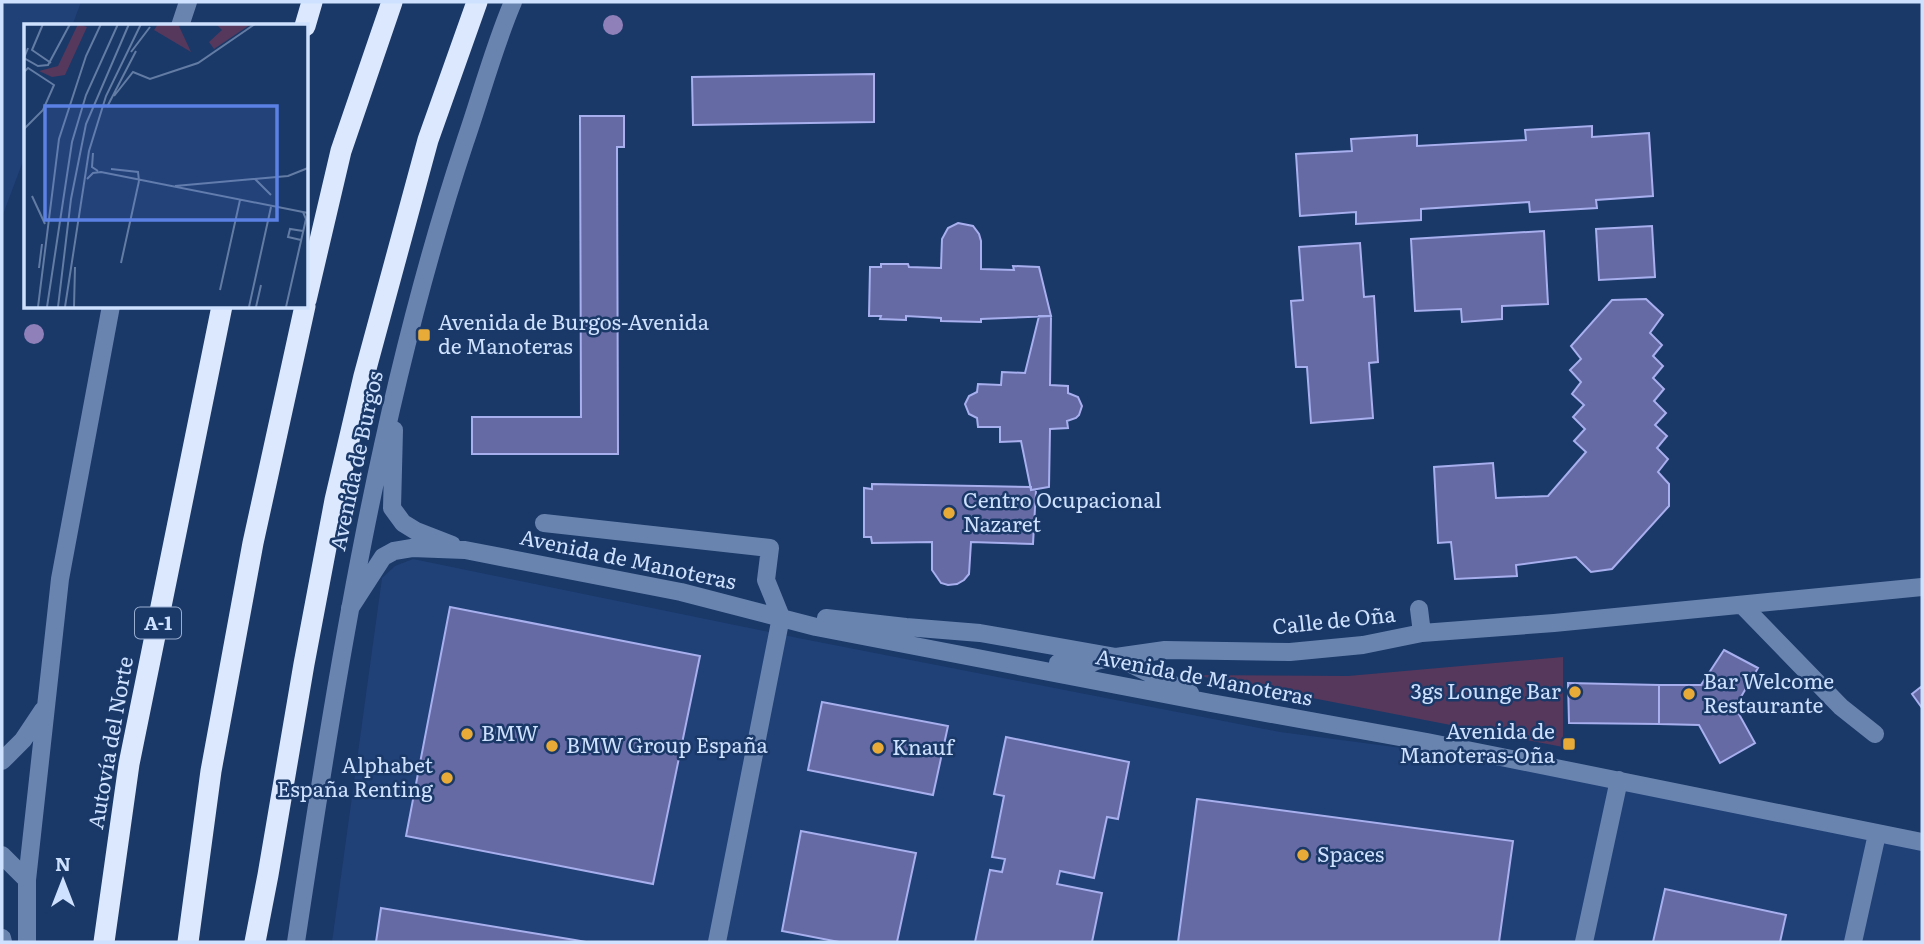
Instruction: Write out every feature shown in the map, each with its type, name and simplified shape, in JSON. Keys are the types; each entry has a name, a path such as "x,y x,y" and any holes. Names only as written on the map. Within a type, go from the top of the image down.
{"highway":[{"path":"305,24 312,2"},
{"path":"308,291 341,151 392,2"},
{"path":"255,942 327,541 364,376 428,140 477,2"},
{"name":"Autovía del Norte","path":"104,942 129,764 222,308"},
{"path":"188,942 211,771 233,650 253,543 305,308"},
{"path":"261,942 268,875"}],"street":[{"path":"181,24 187,2"},
{"name":"Avenida de Burgos","path":"296,942 365,523 394,390 440,218 513,2"},
{"path":"27,942 27,880 60,579 111,308"},
{"name":"Avenida de Manoteras","path":"394,390 392,508 403,523 416,531 465,550"},
{"path":"544,523 770,548 766,580 781,617 717,942"},
{"name":"Avenida de Manoteras","path":"350,608 383,558 394,551 412,548 465,550 681,592 816,626 1211,703 1427,741 1922,842"},
{"name":"Calle de Oña","path":"933,649 981,649 1085,666 1096,661 1165,649 1290,652 1363,645 1422,633 1512,627 1922,587"},
{"path":"1742,605 1841,706 1875,734"},
{"path":"1419,609 1422,633"},
{"path":"781,617 820,617 980,633 1116,657 1211,703"},
{"path":"2,761 23,740 45,708"},
{"path":"1584,942 1619,780"},
{"path":"1853,942 1877,834"},
{"path":"2,855 27,880"}],"shaded area":[{"path":"2,2 81,2 73,24 24,24 24,158 2,217"},
{"path":"413,559 798,638 1280,732 1562,769 1922,842 1922,942 332,942 382,578 395,566"},
{"path":"1563,657 1563,747 1194,675 1348,676"}],"building":[{"path":"874,74 874,122 693,125 692,77"},
{"path":"580,116 624,116 624,147 617,147 618,454 472,454 472,417 581,417"},
{"path":"1592,126 1592,137 1649,133 1653,196 1596,200 1597,208 1530,212 1529,202 1421,209 1421,220 1356,224 1356,212 1300,216 1296,154 1352,151 1351,139 1417,135 1417,146 1526,140 1525,130"},
{"path":"958,223 973,226 979,234 981,269 1014,270 1013,266 1039,267 1051,316 981,319 981,322 941,321 941,318 906,316 906,320 880,319 881,316 869,316 870,267 881,267 881,264 908,264 909,267 941,268 942,239 948,228"},
{"path":"1652,226 1655,277 1599,280 1596,229"},
{"path":"1544,231 1548,304 1502,306 1502,319 1462,322 1461,309 1415,311 1411,239"},
{"path":"1360,243 1364,297 1374,296 1378,362 1369,363 1373,418 1311,423 1307,367 1296,367 1291,301 1303,300 1299,247"},
{"path":"1646,299 1663,315 1650,333 1662,345 1653,356 1663,366 1653,378 1664,389 1654,401 1666,413 1655,425 1667,436 1657,448 1668,459 1658,472 1669,484 1669,506 1612,569 1591,572 1576,557 1516,565 1517,576 1455,579 1451,542 1438,543 1434,467 1493,463 1496,498 1548,496 1586,452 1574,441 1585,429 1573,417 1584,405 1572,394 1581,382 1570,370 1581,359 1571,346 1612,300"},
{"path":"1039,316 1051,316 1050,385 1068,386 1068,393 1078,397 1082,406 1076,418 1067,421 1068,428 1050,429 1049,487 1031,490 1021,441 1000,442 1000,427 978,427 977,418 969,414 965,404 969,396 977,392 978,384 1001,385 1002,372 1025,373"},
{"name":"Centro Ocupacional Nazaret","path":"872,484 1031,487 1031,490 1036,490 1033,544 971,542 969,574 957,584 941,583 932,570 932,542 872,543 871,537 864,537 864,488 872,489"},
{"name":"BMW Group España","path":"450,607 700,656 653,884 406,836"},
{"path":"1724,650 1758,668 1735,707 1755,743 1720,763 1699,725 1659,724 1659,685 1701,685"},
{"path":"1568,683 1659,685 1659,724 1569,723"},
{"path":"1922,686 1922,708 1912,694"},
{"name":"Knauf","path":"822,702 948,726 933,795 808,770"},
{"path":"1006,737 1129,762 1118,819 1107,817 1094,878 1060,871 1057,884 1102,893 1092,942 975,942 990,870 1002,872 1005,859 992,857 1004,796 994,794"},
{"path":"1197,799 1513,841 1499,942 1178,942"},
{"path":"801,831 916,853 897,942 839,942 782,931"},
{"path":"1665,889 1786,915 1780,942 1653,942"},
{"path":"381,908 575,940 586,942 376,942"}],"place":[{"name":"Avenida de Burgos-Avenida de Manoteras","path":"424,335"},
{"name":"Centro Ocupacional Nazaret","path":"949,513"},
{"name":"3gs Lounge Bar","path":"1575,692"},
{"name":"Bar Welcome Restaurante","path":"1689,694"},
{"name":"BMW","path":"467,734"},
{"name":"Avenida de Manoteras-Oña","path":"1569,744"},
{"name":"BMW Group España","path":"552,746"},
{"name":"Knauf","path":"878,748"},
{"name":"Alphabet España Renting","path":"447,778"},
{"name":"Spaces","path":"1303,855"}]}
